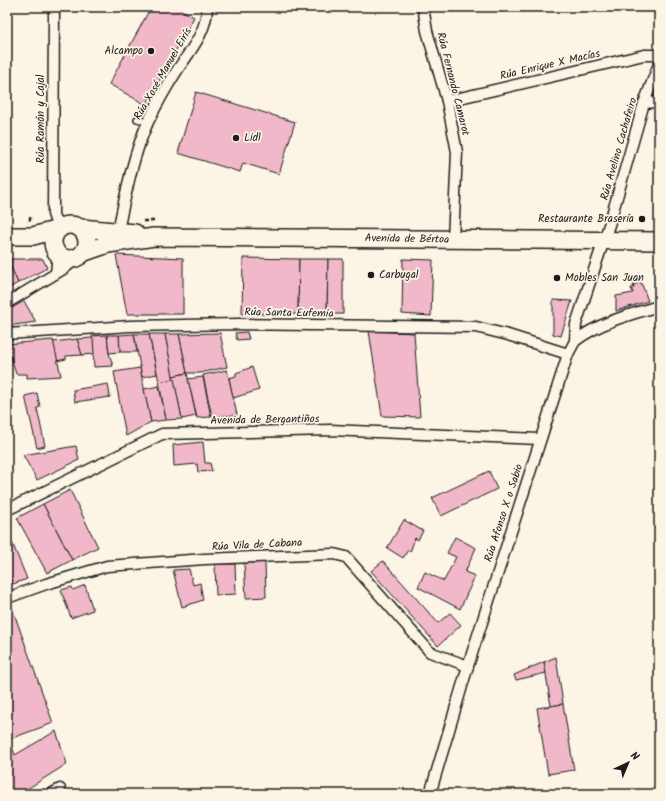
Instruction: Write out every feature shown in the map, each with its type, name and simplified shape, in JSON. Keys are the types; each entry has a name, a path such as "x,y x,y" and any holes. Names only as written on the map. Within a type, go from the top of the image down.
{"main road":[{"path":"7,236 33,236 61,228 75,226 81,228 87,237 87,247 81,255 67,259 33,236"},
{"path":"57,252 54,240 61,228"},
{"name":"Avenida de Bértoa","path":"81,228 146,235 453,240 659,241"},
{"name":"Avenida de Bértoa","path":"81,255 108,244 146,235"}],"street":[{"name":"Rúa Ramón y Cajal","path":"54,7 53,214 55,220 61,228"},
{"name":"Rúa Xosé Manuel Eirís","path":"120,221 129,181 148,122 200,35 207,16 206,7"},
{"name":"Rúa Fernando Camarot","path":"424,7 428,30 447,101 457,152 453,240"},
{"name":"Rúa Enrique X Macías","path":"447,101 644,55 659,55"},
{"name":"Rúa Avelino Cachafeiro","path":"603,241 644,103 659,64"},
{"path":"644,103 659,102"},
{"path":"100,230 120,221 146,235"},
{"name":"Rúa Afonso X o Sabio","path":"430,794 468,666 540,439 568,354 575,341 576,324 603,241"},
{"path":"56,273 57,252"},
{"path":"7,303 56,273 81,255"},
{"path":"575,341 606,322 659,306"},
{"name":"Rúa Santa Eufemia","path":"7,334 130,326 216,324 476,327 508,335 568,354"},
{"name":"Avenida de Bergantiños","path":"7,510 162,434 330,430 540,439"},
{"name":"Rúa Vila de Cabana","path":"7,598 46,584 108,566 334,554 346,557 430,652 468,666"},
{"path":"51,794 60,789"}],"lane":[{"path":"137,119 148,122"}],"building":[{"name":"Alcampo","path":"151,7 176,7 194,17 146,105 109,84"},
{"name":"Lidl","path":"196,92 295,122 279,174 243,163 240,172 178,153"},
{"path":"116,255 183,258 183,314 127,314"},
{"path":"243,258 299,259 298,314 242,314"},
{"path":"7,259 11,259 11,267 18,283 7,289"},
{"path":"11,259 43,259 47,268 18,283 11,267"},
{"path":"299,259 328,259 327,314 298,314"},
{"path":"328,259 343,259 343,314 327,314"},
{"path":"403,259 433,260 431,316 402,314"},
{"path":"641,282 648,301 616,311 616,296 633,293 631,288 634,288 633,285"},
{"path":"553,300 572,301 561,336 553,334"},
{"path":"24,301 36,322 7,326 7,311"},
{"path":"369,331 414,333 420,417 382,416"},
{"path":"247,332 249,339 237,340 235,333"},
{"path":"220,333 227,367 200,373 187,373 179,334"},
{"path":"134,334 149,334 157,374 142,377"},
{"path":"134,334 137,352 120,352 119,335"},
{"path":"149,334 165,334 174,379 159,382"},
{"path":"165,334 179,334 187,373 173,376"},
{"path":"107,335 109,353 113,366 94,367 92,336"},
{"path":"107,335 119,335 120,352 109,353"},
{"path":"93,338 94,354 82,355 77,339"},
{"path":"77,339 82,355 66,356 66,359 57,361 53,342"},
{"path":"53,340 61,376 27,378 27,374 16,374 7,344"},
{"path":"252,367 259,390 233,398 229,378 236,376 236,373"},
{"path":"140,368 151,422 126,436 114,372"},
{"path":"227,370 237,415 212,417 203,375"},
{"path":"187,373 196,416 182,419 173,376"},
{"path":"203,377 211,417 197,418 188,379"},
{"path":"174,379 182,419 166,420 159,382"},
{"path":"108,384 110,397 75,402 73,390"},
{"path":"159,386 166,420 151,422 144,389"},
{"path":"37,393 40,407 37,408 45,446 37,448 25,396"},
{"path":"203,442 205,463 210,463 212,471 198,472 197,464 174,466 173,445"},
{"path":"76,446 79,460 37,480 23,455"},
{"path":"489,471 497,489 441,516 432,498"},
{"path":"70,490 98,547 72,560 43,504"},
{"path":"43,504 72,560 47,573 17,518"},
{"path":"404,520 423,531 418,540 415,538 410,552 408,550 403,558 387,548"},
{"path":"7,530 27,579 13,584 7,570"},
{"path":"455,537 476,548 465,572 475,576 460,609 418,587 425,572 444,581 456,557 447,553"},
{"path":"383,561 438,623 450,613 461,625 438,646 371,571"},
{"path":"265,562 266,597 246,598 244,563"},
{"path":"215,564 235,564 236,594 216,595"},
{"path":"189,569 193,585 200,583 203,600 182,607 173,570"},
{"path":"85,585 93,610 71,618 61,590 72,587 73,590"},
{"path":"9,599 53,723 7,740 7,600"},
{"path":"556,657 563,704 551,706 544,662"},
{"path":"544,662 546,673 516,680 514,675"},
{"path":"563,704 574,770 548,774 537,708"},
{"path":"56,731 67,764 19,794 7,794 7,747 12,746 15,755"}],"place":[{"name":"Alcampo","path":"151,51"},
{"name":"Lidl","path":"236,138"},
{"name":"Restaurante Brasería","path":"642,219"},
{"name":"Carbugal","path":"371,275"},
{"name":"Mobles San Juan","path":"557,278"}]}
